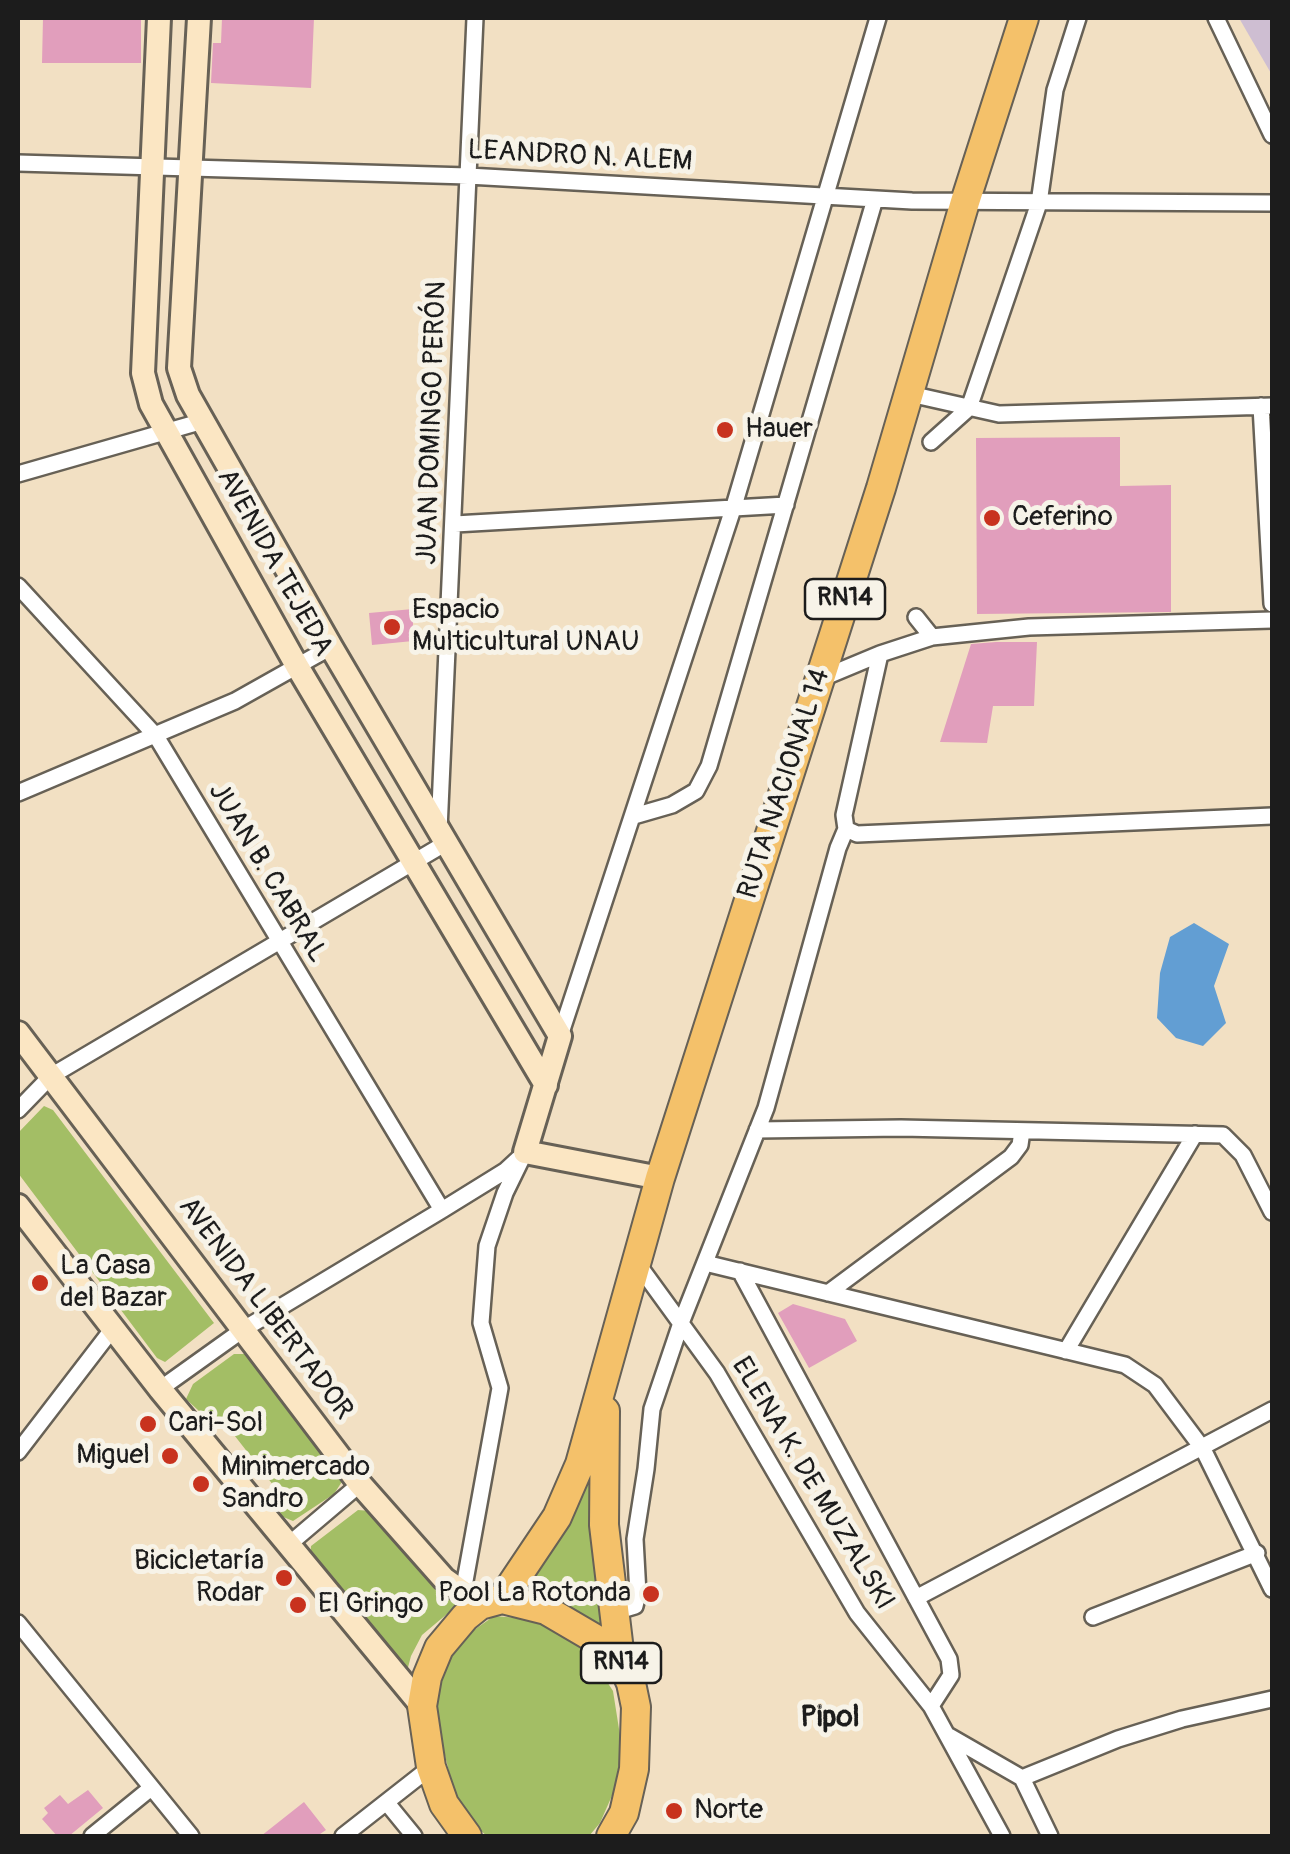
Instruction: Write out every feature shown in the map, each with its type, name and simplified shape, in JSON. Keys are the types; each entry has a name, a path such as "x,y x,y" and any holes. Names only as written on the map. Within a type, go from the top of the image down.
{"highway":[{"name":"RUTA NACIONAL 14","path":"467,1836 444,1804 430,1767 422,1706 427,1677 439,1648 557,1516 580,1464 660,1178 910,394 965,202 1024,18"},
{"name":"RUTA NACIONAL 14","path":"605,1380 604,1525 620,1659 636,1708 634,1768 619,1829"},
{"name":"RN14","path":"482,1599 546,1610 577,1626 620,1659"}],"main road":[{"name":"AVENIDA TEJEDA","path":"160,18 143,373 150,404 298,666 546,1084"},
{"name":"AVENIDA TEJEDA","path":"199,18 179,368 188,395 560,1036"},
{"name":"AVENIDA LIBERTADOR","path":"18,1034 360,1484 444,1579 482,1599"},
{"path":"560,1036 525,1152 660,1178"},
{"path":"18,1206 160,1389 422,1706"}],"street":[{"name":"JUAN DOMINGO PERÓN","path":"443,836 475,18"},
{"path":"560,1036 734,506 878,18"},
{"path":"931,442 969,408 1039,203 1054,90 1078,18"},
{"path":"1216,18 1272,135"},
{"path":"18,163 154,165"},
{"name":"LEANDRO N. ALEM","path":"154,165 468,176 874,200 1272,204"},
{"path":"634,816 672,806 696,791 708,766 874,200"},
{"path":"910,394 999,414 1267,406 1272,604"},
{"path":"18,474 203,421"},
{"path":"455,524 786,505"},
{"name":"JUAN B. CABRAL","path":"18,586 156,736 442,1210"},
{"path":"916,617 932,637"},
{"path":"818,680 932,637 1028,626 1272,620"},
{"path":"18,793 235,701 331,647"},
{"path":"616,1612 635,1606 638,1594 634,1539 652,1409 681,1323 757,1130 846,829 844,815 880,654"},
{"path":"846,829 856,834 1272,816"},
{"path":"18,1110 52,1076 413,862 443,836"},
{"path":"757,1130 1223,1135 1243,1155 1272,1212"},
{"path":"828,1293 1011,1157 1020,1144 1022,1131"},
{"path":"1066,1350 1195,1134"},
{"path":"160,1389 244,1328 505,1171 525,1152"},
{"path":"482,1599 500,1388 481,1322 487,1246 505,1193 525,1152"},
{"name":"ELENA K. DE MUZALSKI","path":"637,1263 717,1373 857,1613 931,1706 1002,1836"},
{"path":"705,1263 1125,1365 1155,1385 1203,1449 1258,1553 1272,1589"},
{"path":"740,1272 949,1659 951,1675 931,1706"},
{"path":"18,1452 114,1327"},
{"path":"916,1598 1272,1410"},
{"path":"287,1546 360,1484"},
{"path":"1093,1617 1258,1553"},
{"path":"18,1622 191,1836"},
{"path":"1022,1778 1182,1718 1272,1699"},
{"path":"950,1736 1022,1778 1050,1836"},
{"path":"343,1836 430,1767"},
{"path":"92,1836 151,1788"},
{"path":"387,1803 414,1836"}],"shaded area":[{"path":"1239,18 1272,18 1272,75"}],"green space":[{"path":"44,1106 53,1110 214,1323 165,1362 157,1358 18,1173 18,1133"},
{"path":"234,1354 248,1354 345,1477 334,1494 293,1521 281,1516 277,1490 231,1431 212,1423 186,1399 193,1384"},
{"path":"595,1442 605,1633 517,1595"},
{"path":"358,1510 370,1511 460,1603 422,1635 406,1675 310,1560 311,1546"},
{"path":"494,1616 531,1619 559,1628 591,1657 613,1691 622,1748 614,1791 600,1823 589,1836 487,1836 459,1812 437,1723 437,1685 457,1642"}],"water":[{"path":"1194,923 1229,944 1214,986 1226,1023 1203,1046 1176,1038 1157,1018 1160,973 1170,937"}],"building":[{"path":"43,18 141,18 141,63 42,63"},
{"path":"222,18 314,18 311,88 211,83 213,43 221,43"},
{"path":"1120,437 1120,486 1171,485 1171,612 977,614 976,438"},
{"name":"Espacio Multicultural UNAU","path":"413,609 413,641 372,645 369,613"},
{"path":"1037,642 1034,706 993,706 987,743 940,742 971,644"},
{"path":"793,1304 845,1319 857,1341 809,1368 778,1313"},
{"path":"88,1790 103,1808 69,1836 57,1836 42,1819 48,1813 44,1808 60,1795 68,1804"},
{"path":"304,1802 326,1830 317,1836 261,1836"}],"place":[{"name":"Hauer","path":"725,430"},
{"name":"Ceferino","path":"992,518"},
{"name":"Espacio Multicultural UNAU","path":"392,627"},
{"name":"La Casa del Bazar","path":"40,1283"},
{"name":"Cari-Sol","path":"148,1424"},
{"name":"Miguel","path":"170,1456"},
{"name":"Minimercado Sandro","path":"201,1484"},
{"name":"Bicicletaría Rodar","path":"284,1578"},
{"name":"Pool La Rotonda","path":"651,1594"},
{"name":"El Gringo","path":"298,1605"},
{"name":"Norte","path":"674,1811"}],"district":[{"name":"Pipol","path":"830,1718"}]}
